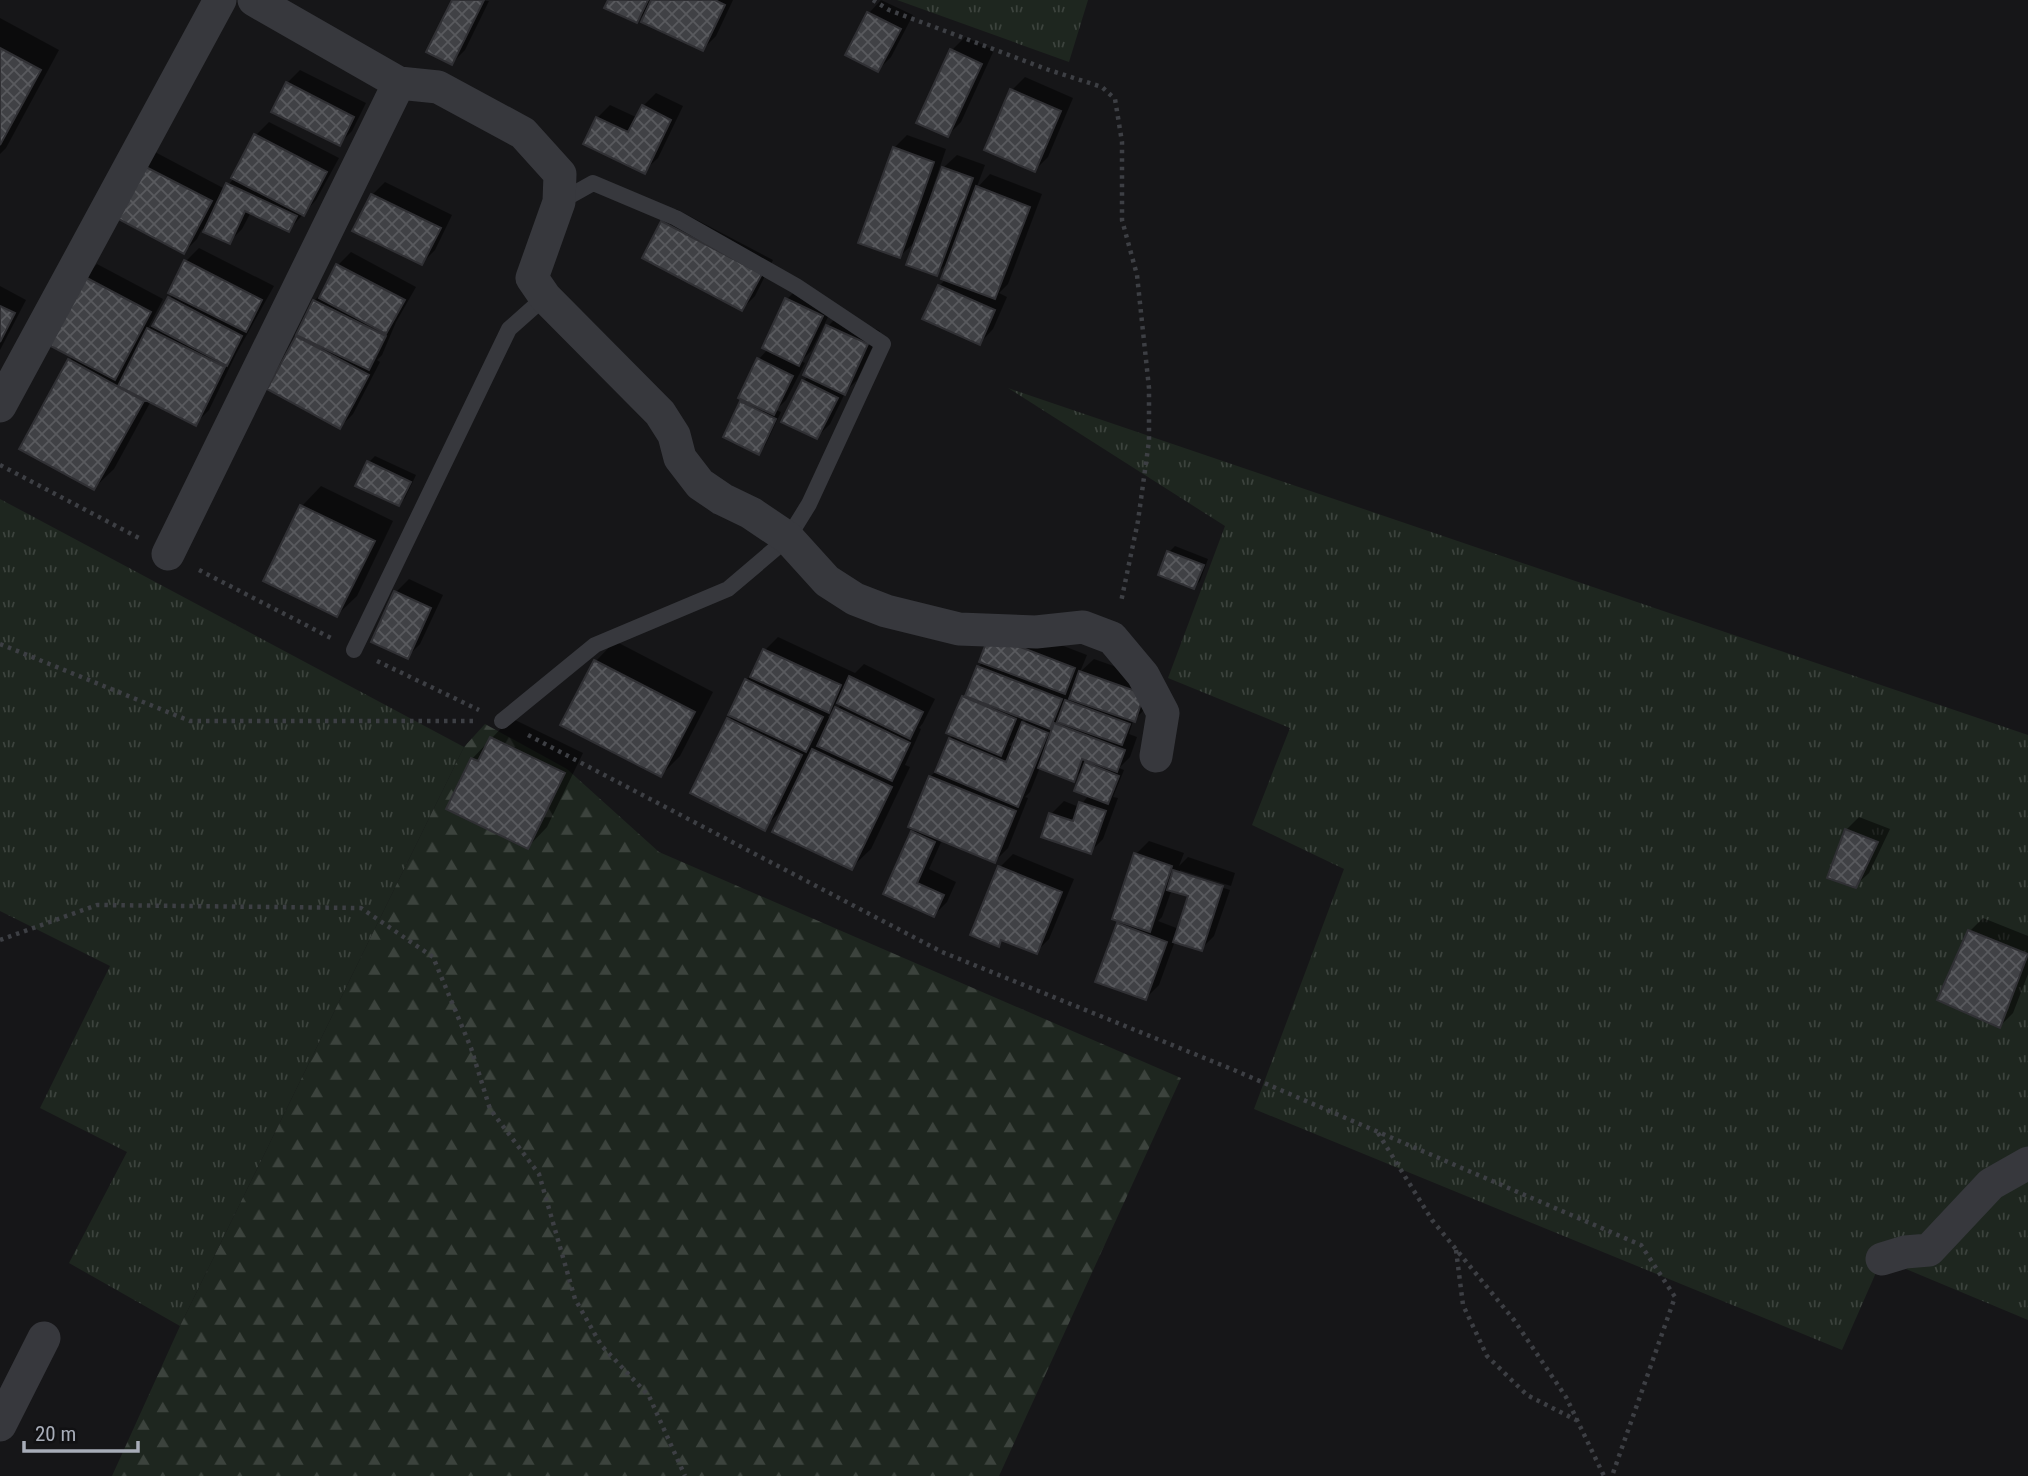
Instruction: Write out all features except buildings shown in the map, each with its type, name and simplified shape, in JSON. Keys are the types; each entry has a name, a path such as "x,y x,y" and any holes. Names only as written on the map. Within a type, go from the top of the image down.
{"street":[{"path":"0,406 220,0"},
{"path":"254,0 400,83 438,87 523,133 560,174 559,202 532,278 545,297 660,413 674,435 680,458 700,484 788,538 827,581 855,599 886,611 959,629 1036,632 1083,627 1112,638 1143,675 1163,713 1156,756"},
{"path":"168,554 400,83"},
{"path":"1882,1259 1905,1252 1929,1250 1991,1184 2028,1164"},
{"path":"0,1425 44,1338"}],"lane":[{"path":"502,721 595,645 728,589 788,538 809,504 883,344 796,286 676,218 593,183 559,202"},
{"path":"354,650 509,328 545,297"}],"path":[{"path":"873,0 901,15 1102,87 1115,99 1122,142 1122,220 1137,275 1149,388 1149,441 1138,521 1112,638"},
{"path":"0,465 354,650 502,721 942,952 1234,1070 1641,1245 1675,1297 1612,1476"},
{"path":"0,644 190,721 502,721"},
{"path":"0,940 97,905 361,908 433,957 471,1048 489,1109 539,1174 575,1299 601,1345 649,1396 685,1476"},
{"path":"1378,1132 1432,1220 1514,1321 1566,1397 1604,1476"},
{"path":"1456,1250 1463,1305 1487,1356 1527,1395 1577,1420"}],"green space":[{"path":"897,0 1088,0 1069,62"},
{"path":"1008,388 2028,735 2028,1320 1882,1259 1842,1350 1254,1109 1344,869 1252,825 1290,728 1168,678 1225,526"},
{"path":"0,499 464,747 180,1326 69,1263 127,1152 40,1108 110,966 0,911"},
{"path":"485,724 567,769 659,852 1181,1078 999,1476 112,1476 180,1326 464,747"}]}
